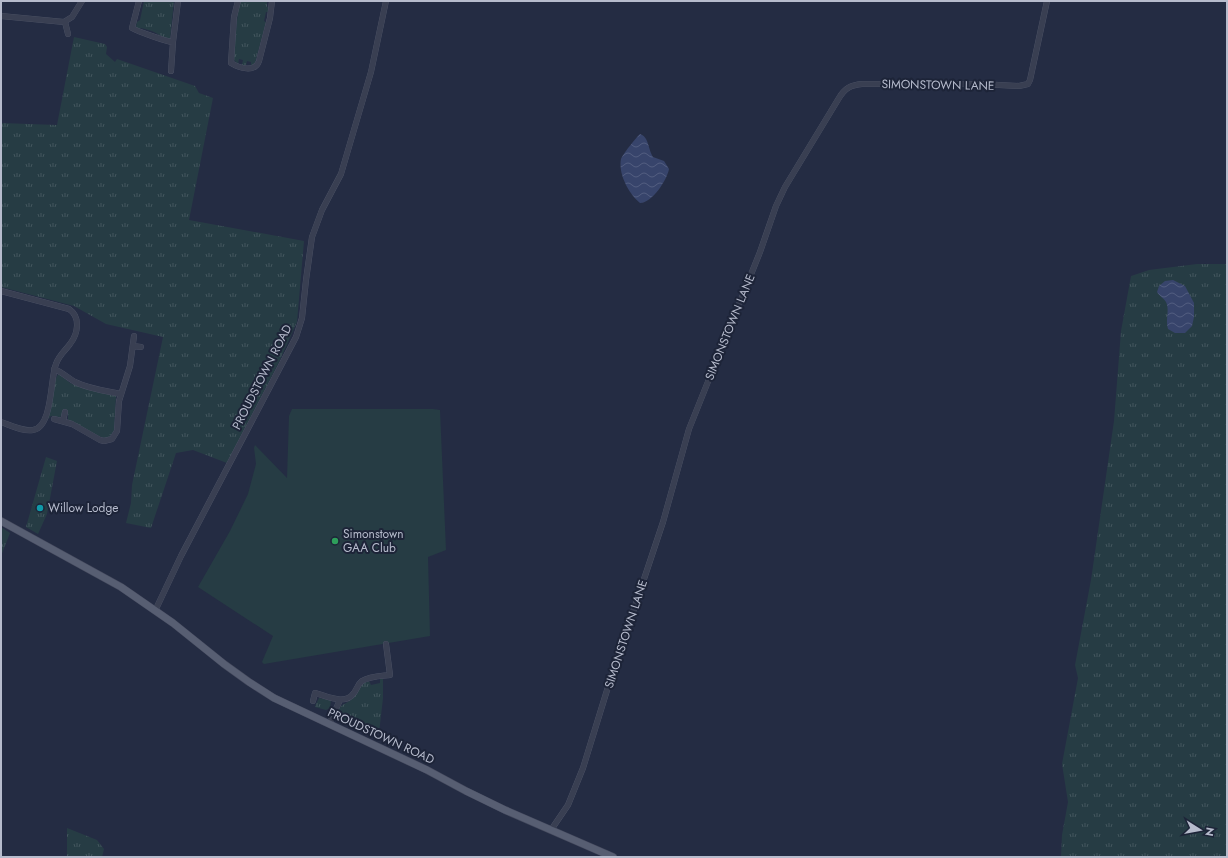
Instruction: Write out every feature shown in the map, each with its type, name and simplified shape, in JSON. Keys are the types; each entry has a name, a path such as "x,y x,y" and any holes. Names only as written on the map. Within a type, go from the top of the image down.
{"main road":[{"name":"PROUDSTOWN ROAD","path":"1,521 121,587 173,623 224,664 274,698 428,770 466,791 613,857"}],"street":[{"path":"1,16 65,22 72,18 82,1"},
{"path":"139,1 132,28 168,42 173,42"},
{"path":"171,72 178,1"},
{"path":"238,1 234,17 231,63 236,66 253,69 259,62 270,18 272,1"},
{"name":"PROUDSTOWN ROAD","path":"155,611 181,556 298,332 302,318 312,237 322,210 341,174 371,72 379,40 386,1"},
{"name":"SIMONSTOWN LANE","path":"551,830 568,805 583,768 608,687 663,522 689,429 760,252 776,206 785,187 844,90 848,87 862,84 980,84 1019,86 1028,84 1031,77 1047,1"},
{"path":"65,22 68,34"},
{"path":"1,291 67,309 73,312 76,316 77,322 75,333 70,344 59,357 54,369 51,397 41,425 33,430 28,430 1,422"},
{"path":"54,419 79,428 100,440 108,441 112,439 117,431 119,401 129,371 134,336"},
{"path":"133,346 141,347"},
{"path":"54,369 61,372 70,380 83,386 121,394"},
{"path":"63,421 65,412"},
{"path":"313,701 315,693 340,700 350,698 359,684 365,679 390,675 386,644"},
{"path":"329,724 340,700"}],"green space":[{"path":"144,1 174,1 170,39 151,31 136,27 137,22 140,20"},
{"path":"240,1 267,1 267,7 269,7 269,12 266,12 264,21 266,22 255,63 251,66 251,62 247,61 246,65 242,65 243,60 239,59 238,64 233,59"},
{"path":"74,37 105,44 107,47 106,54 115,62 117,59 195,86 199,93 213,98 189,220 304,241 297,322 279,362 227,463 193,450 176,453 151,528 126,523 131,503 132,485 163,337 106,324 74,306 1,287 1,123 57,125"},
{"path":"1197,264 1227,264 1227,857 1061,857 1062,835 1068,802 1062,764 1078,678 1075,665 1091,580 1114,421 1121,331 1131,276 1149,270"},
{"path":"59,374 70,383 82,388 116,396 114,431 108,438 94,434 68,420 68,412 63,412 60,417 51,416 46,421 55,381"},
{"name":"Simonstown GAA Club","path":"292,409 440,410 446,550 428,557 430,636 264,664 262,662 273,636 198,587 230,531 248,494 256,464 255,445 287,478 289,416"},
{"path":"46,457 57,461 47,514 38,534 26,527"},
{"path":"1,527 10,533 1,556"},
{"path":"380,679 383,679 383,698 379,733 372,732 343,719 342,713 338,711 341,706 354,697 363,684 369,681 371,685 380,683"},
{"path":"319,698 331,700 330,708 326,710 315,707"},
{"path":"67,828 97,840 104,849 102,857 67,857"}],"water":[{"path":"640,134 647,140 653,157 664,161 669,169 662,185 654,195 645,202 640,203 625,183 621,171 621,159 629,146"},
{"path":"1173,280 1185,286 1194,303 1194,317 1192,326 1185,333 1175,333 1168,329 1167,305 1157,292 1159,286 1165,281"}],"place":[{"name":"Willow Lodge","path":"40,508"},
{"name":"Simonstown GAA Club","path":"335,541"}]}
